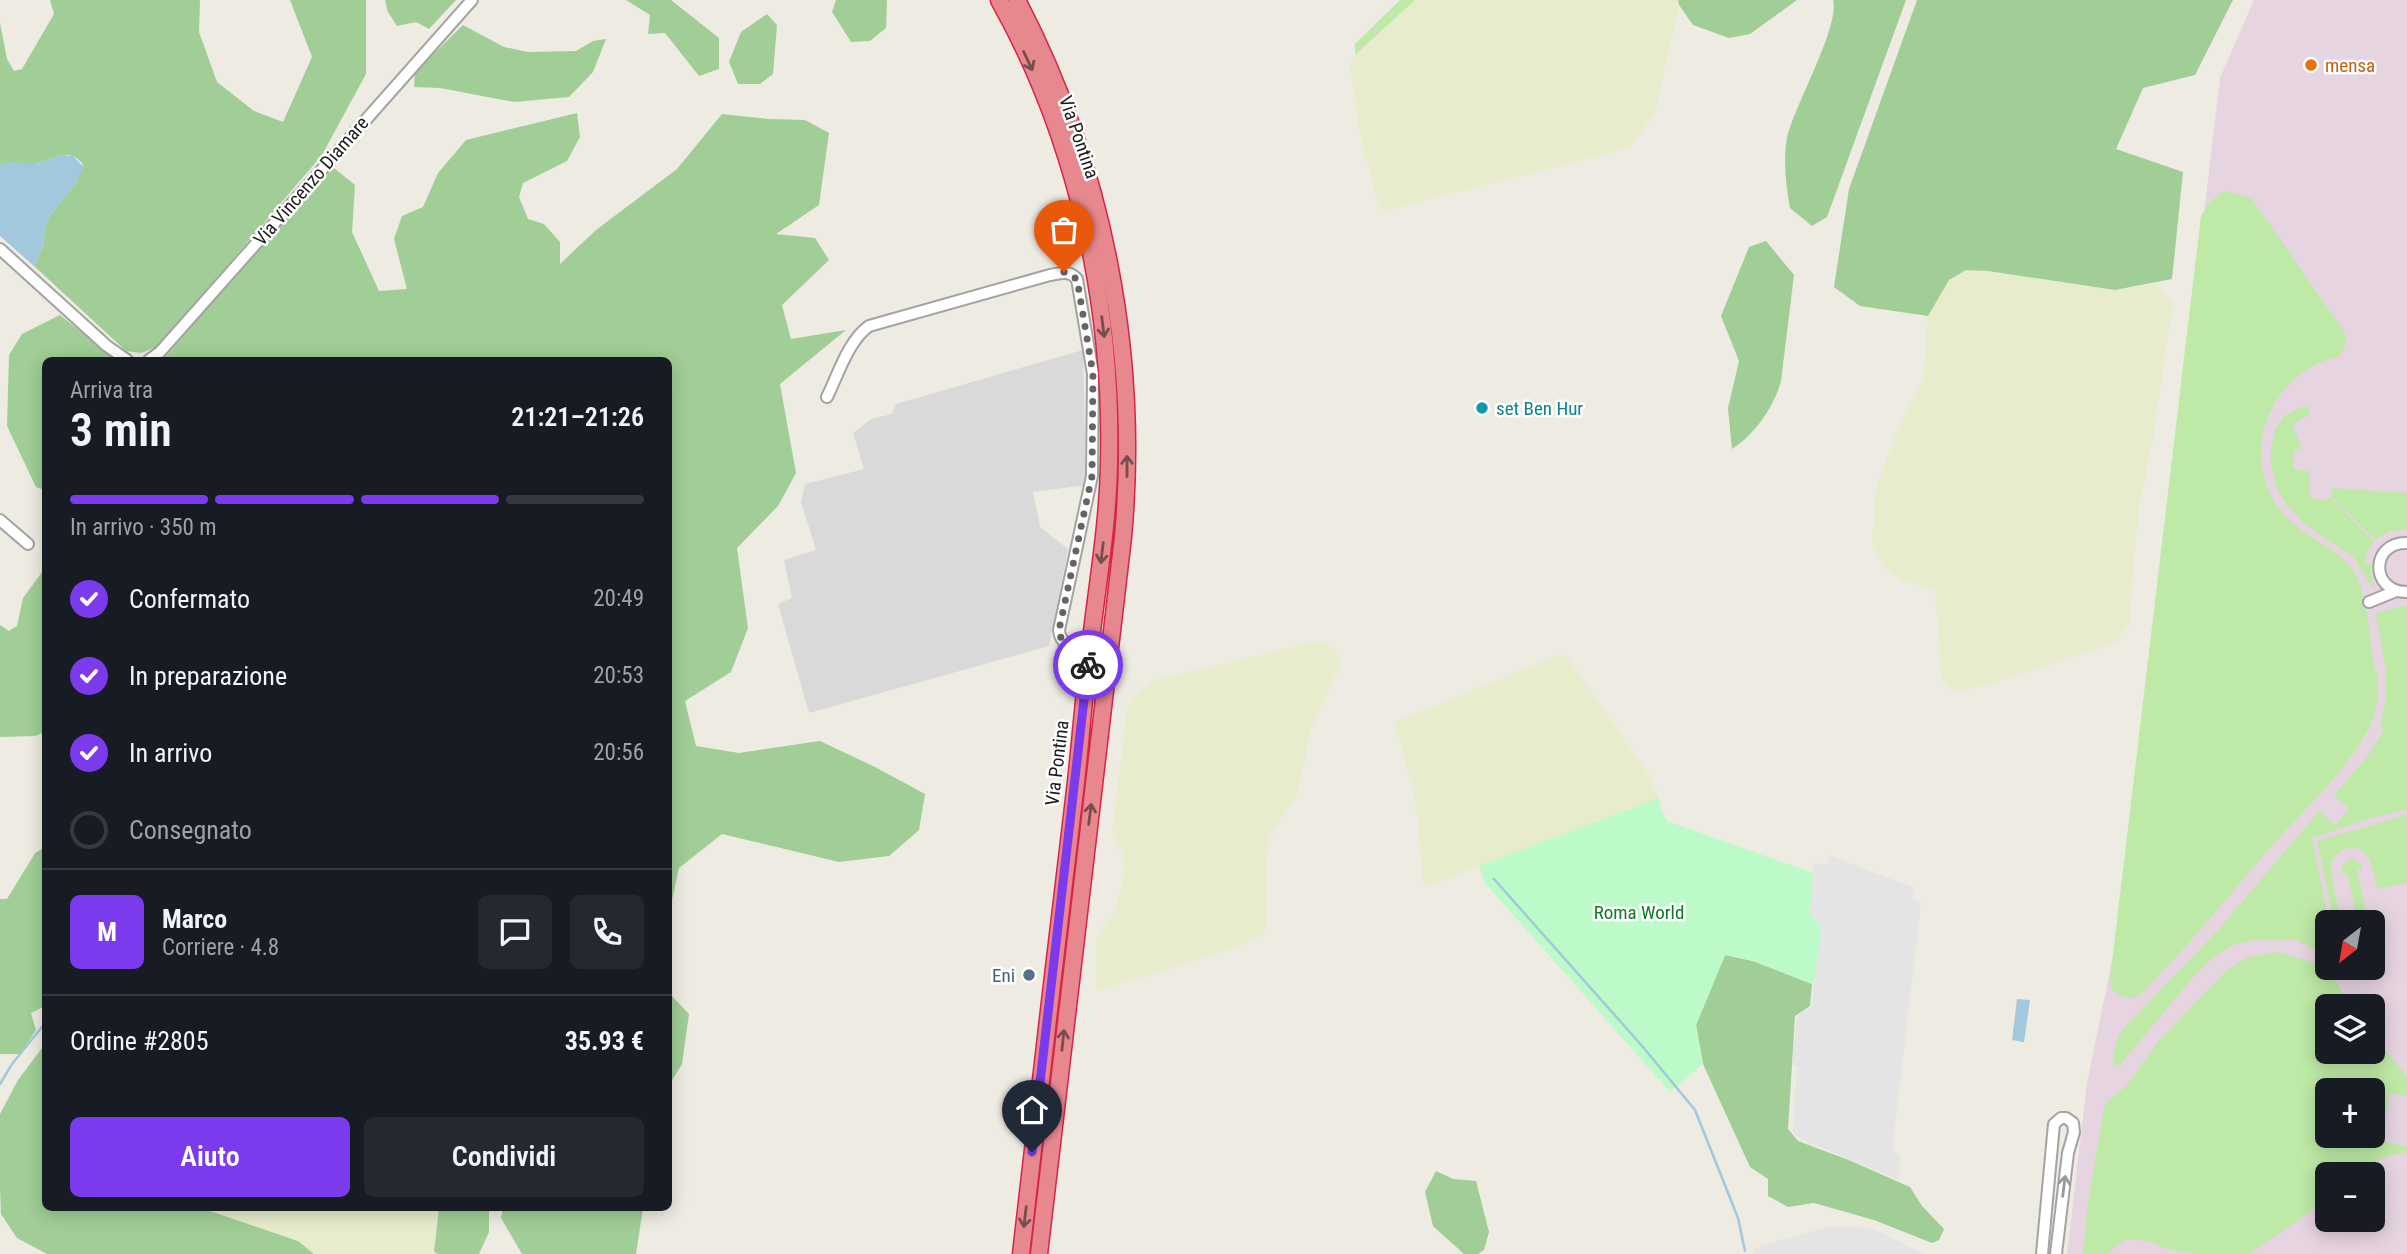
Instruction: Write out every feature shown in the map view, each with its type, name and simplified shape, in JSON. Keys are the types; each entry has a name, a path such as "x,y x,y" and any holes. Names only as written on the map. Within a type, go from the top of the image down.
{"highway":[{"name":"Via Pontina","path":"999,0 1032,69 1068,163 1086,231 1102,320 1110,408 1107,520 1089,652 1021,1254"},
{"name":"Via Pontina","path":"1017,0 1054,79 1086,170 1111,278 1126,381 1127,474 1123,537 1039,1254"},
{"path":"1047,1254 1055,1180 1051,1154"}],"street":[{"name":"Via Vincenzo Diamare","path":"153,357 472,0"},
{"path":"0,249 7,263 124,357"},
{"path":"827,397 853,344 869,326 1050,275 1064,272 1074,276 1077,279 1093,374 1092,476 1059,638 1063,643 1089,652"},
{"path":"0,520 28,544"},
{"path":"2402,591 2384,582 2379,567 2380,559 2390,547 2407,542"},
{"path":"2369,602 2402,591"},
{"path":"2042,1254 2054,1124 2061,1118 2066,1118 2073,1123 2074,1132 2068,1153 2056,1254"}],"shaded area":[{"path":"2254,0 2407,0 2407,1254 2067,1254 2087,1083 2121,917 2220,78"},
{"path":"1083,350 1086,485 1033,492 1040,527 1068,549 1049,646 809,713 778,604 792,598 784,560 816,550 801,502 805,484 864,469 853,433 871,419 892,414 896,404"},
{"path":"1829,855 1914,888 1912,899 1921,903 1893,1143 1895,1152 1901,1157 1899,1180 1803,1140 1793,1131 1797,1066 1792,1065 1797,1016 1811,1007 1821,933 1817,918 1810,914 1814,862 1826,865"},
{"path":"1827,1227 1873,1229 1925,1254 1753,1254 1753,1250 1760,1246"}],"green space":[{"path":"50,0 200,0 199,32 217,82 254,111 283,122 312,57 290,0 366,0 366,74 322,155 159,346 141,353 126,351 34,266 43,246 45,227 50,215 75,184 83,164 65,155 35,164 0,165 0,23 7,59 14,71 22,69 54,14"},
{"path":"385,0 456,0 429,29 416,22 397,26 388,12"},
{"path":"626,0 671,0 719,38 719,69 699,76 665,33 648,34 650,15"},
{"path":"836,0 887,0 886,28 870,41 851,42 832,12"},
{"path":"1400,0 1415,0 1355,55 1355,44"},
{"path":"1415,0 1678,0 1655,112 1631,146 1381,211 1362,145 1350,67 1355,55"},
{"path":"1678,0 1797,0 1750,34 1729,38 1693,25"},
{"path":"1833,0 1906,0 1827,217 1812,226 1790,208 1786,147 1791,124 1830,28"},
{"path":"1917,0 2233,0 2195,75 2143,88 2116,149 2183,172 2172,279 2115,290 1966,270 1949,280 1928,316 1860,306 1834,287 1849,189"},
{"path":"767,14 777,25 773,74 760,84 738,84 729,62 741,32"},
{"path":"463,25 504,47 528,52 576,51 593,41 606,39 593,72 569,97 514,102 440,88 414,87 415,72"},
{"path":"577,113 580,137 567,161 523,183 519,197 528,219 544,224 560,242 560,264 596,230 677,169 722,114 805,120 829,133 819,205 776,234 815,238 829,260 782,305 791,339 846,330 780,384 796,473 778,506 737,548 748,628 731,672 685,701 696,746 739,753 820,741 925,794 919,830 889,856 839,862 722,834 679,868 672,900 672,357 166,357 329,164 355,185 352,232 379,291 407,289 394,239 402,216 423,207 438,173 466,140"},
{"path":"2228,191 2252,199 2343,330 2347,341 2340,356 2316,364 2296,378 2280,396 2268,416 2262,439 2262,463 2267,487 2280,510 2298,527 2346,562 2358,579 2367,613 2378,696 2367,731 2341,769 2158,976 2140,995 2129,998 2112,990 2110,979 2201,216 2212,200"},
{"path":"1766,241 1794,275 1781,381 1774,400 1762,419 1748,436 1732,449 1728,408 1739,361 1721,316 1749,247"},
{"path":"1966,270 2115,290 2156,284 2173,303 2153,437 2138,512 2129,624 2116,642 1973,689 1956,692 1942,681 1935,591 1903,581 1883,566 1872,546 1875,493 1896,433 1924,376 1928,316 1949,280"},
{"path":"60,315 113,357 42,357 42,489 36,487 7,426 9,355 22,334"},
{"path":"2304,406 2309,407 2309,415 2292,424 2301,446 2301,449 2295,450 2293,469 2310,471 2310,498 2327,500 2327,497 2330,497 2374,542 2364,562 2371,564 2375,588 2354,558 2302,522 2287,506 2276,487 2270,460 2274,432 2284,416"},
{"path":"2331,488 2407,493 2407,530 2391,531 2375,540 2332,497"},
{"path":"42,572 42,733 35,736 0,737 0,625 9,631 17,626 23,598"},
{"path":"2407,605 2407,810 2377,816 2312,838 2327,910 2315,910 2315,950 2297,940 2269,939 2234,945 2216,955 2194,976 2120,1065 2114,1065 2115,1046 2123,1029 2219,929 2319,811 2336,825 2349,809 2334,795 2370,753 2384,730 2380,724 2384,710 2385,669 2375,613"},
{"path":"1317,641 1335,648 1341,661 1310,732 1298,792 1270,836 1265,867 1265,934 1226,951 1096,991 1096,940 1115,910 1124,878 1124,858 1112,833 1127,708 1135,695 1151,682"},
{"path":"1558,655 1566,655 1649,775 1659,798 1424,887 1414,791 1394,723"},
{"name":"Roma World","path":"1659,798 1667,821 1813,873 1810,914 1818,922 1821,933 1812,984 1753,961 1725,955 1696,1025 1703,1064 1670,1092 1485,883 1479,866"},
{"path":"2407,815 2407,883 2377,889 2372,867 2364,853 2352,848 2341,851 2334,858 2331,868 2339,910 2331,910 2317,841"},
{"path":"42,849 42,1008 31,1013 36,1030 20,1054 0,1054 0,899 7,899 35,853"},
{"path":"2352,859 2363,868 2358,869 2358,872 2365,910 2355,910 2347,873 2342,873 2341,868"},
{"path":"2277,952 2315,963 2315,980 2334,980 2338,984 2343,994 2315,994 2315,1064 2385,1064 2385,1050 2407,1076 2407,1096 2390,1093 2385,1120 2385,1078 2315,1078 2315,1148 2385,1148 2385,1142 2407,1146 2407,1152 2375,1162 2315,1162 2315,1209 2249,1254 2195,1254 2129,1239 2116,1245 2108,1254 2083,1254 2088,1201 2105,1104 2127,1085 2158,1042 2225,972 2246,958"},
{"path":"1725,955 1753,961 1812,984 1810,1006 1795,1016 1788,1129 1798,1141 1910,1187 1922,1206 1944,1229 1939,1240 1932,1243 1874,1220 1814,1203 1788,1207 1768,1196 1768,1179 1750,1167 1703,1064 1696,1025"},
{"path":"672,996 689,1014 682,1064 672,1080"},
{"path":"42,1048 42,1211 210,1211 298,1241 314,1254 47,1254 17,1238 1,1214 0,1114 18,1080"},
{"path":"1436,1171 1453,1179 1476,1181 1489,1232 1484,1250 1478,1254 1464,1254 1433,1226 1425,1192"},
{"path":"210,1211 439,1211 434,1250 437,1254 314,1254 298,1241"},
{"path":"439,1211 489,1211 489,1232 479,1254 437,1254 434,1251"},
{"path":"502,1211 643,1211 636,1254 522,1254 501,1218"}],"water":[{"path":"60,155 73,156 84,167 75,184 50,215 45,227 43,246 34,266 0,236 0,165 9,162 36,164"},
{"path":"2017,999 2030,1000 2024,1042 2012,1040"}],"waterway":[{"path":"1494,879 1643,1047 1695,1110 1738,1218 1745,1251"},
{"path":"0,1084 12,1064 42,1027"}],"way so far":[{"path":"1064,272 1077,279 1093,374 1092,476 1059,638 1063,643 1089,652 1088,665"}],"place":[{"name":"mensa","path":"2311,65"},
{"name":"set Ben Hur","path":"1482,408"},
{"name":"Eni","path":"1029,975"}],"route":[{"path":"1032,1152 1088,665"}]}
